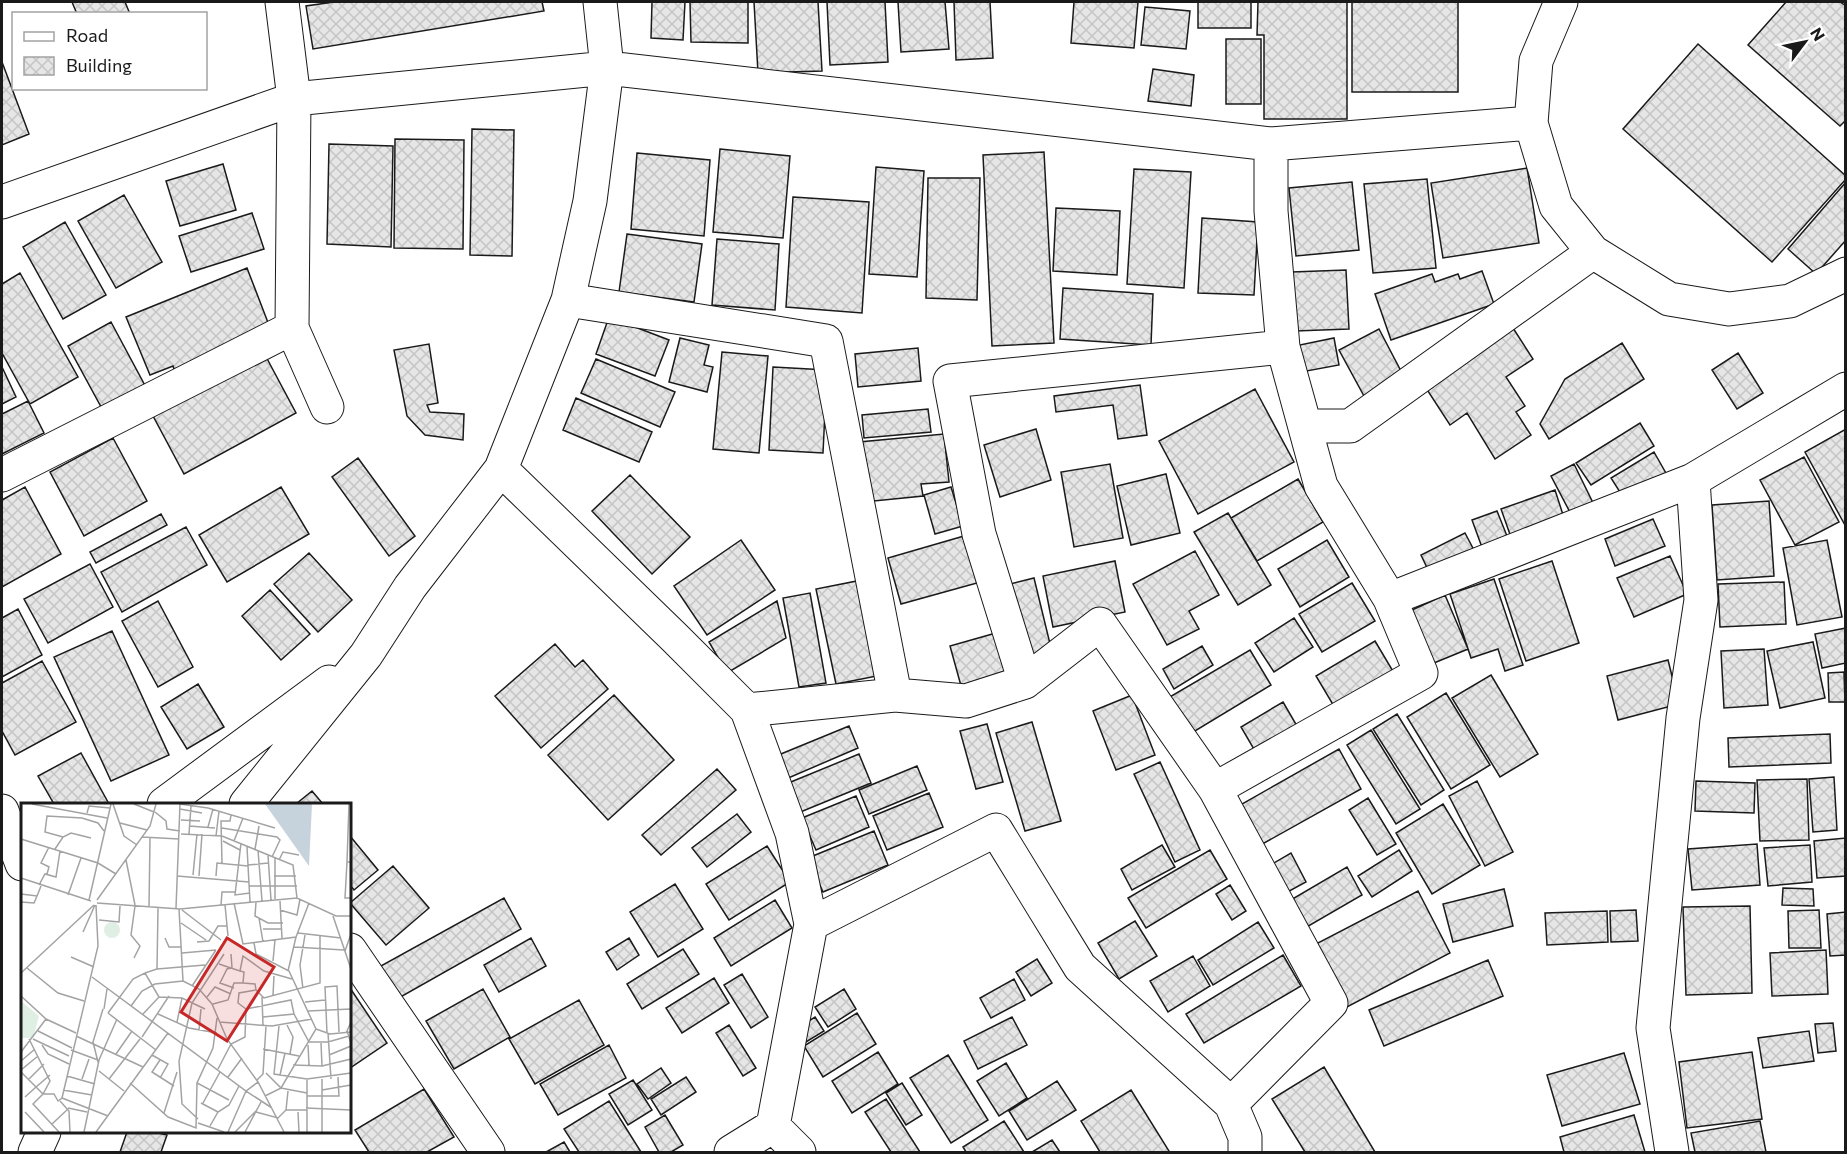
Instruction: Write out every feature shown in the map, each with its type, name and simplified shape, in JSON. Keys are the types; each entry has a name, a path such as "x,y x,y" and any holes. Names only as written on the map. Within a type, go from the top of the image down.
{"street":[{"path":"282,2 294,99 292,328 327,407"},
{"path":"249,803 366,655 410,587 501,469 568,300 590,201 608,68 600,2"},
{"path":"1560,2 1536,61 1531,123 1556,206 1593,252 1669,299 1729,309 1790,301 1845,274"},
{"path":"2,202 294,99 608,68 1272,144 1531,123"},
{"path":"1215,789 1421,674 1390,599 1321,486 1283,347 1270,211 1272,144"},
{"path":"1283,347 1305,426 1350,426 1593,252"},
{"path":"568,300 826,341 895,695"},
{"path":"2,475 292,328"},
{"path":"1025,682 979,534 950,381 1283,347"},
{"path":"1390,599 1693,480 1845,390"},
{"path":"501,469 747,710 792,833 810,924 773,1126 731,1152"},
{"path":"1672,1152 1653,1028 1683,718 1701,600 1693,480"},
{"path":"747,710 895,695 966,701 1025,682 1100,624 1215,789 1331,1003 1231,1104"},
{"path":"165,803 366,655"},
{"path":"2,811 21,861"},
{"path":"810,924 996,830 1080,967 1231,1104 1245,1137 1245,1152"},
{"path":"2,882 21,876"},
{"path":"351,951 488,1152"},
{"path":"773,1126 799,1152"},
{"path":"35,1152 43,1133"}],"building":[{"path":"72,2 125,2 129,12 76,12"},
{"path":"334,2 542,2 544,11 313,49 306,6"},
{"path":"652,2 685,2 683,40 651,38"},
{"path":"690,2 748,2 748,43 691,42"},
{"path":"754,2 818,2 822,71 758,73"},
{"path":"827,2 885,2 888,62 830,65"},
{"path":"898,2 945,2 949,49 901,52"},
{"path":"954,2 990,2 993,58 956,60"},
{"path":"1074,2 1138,2 1134,48 1071,43"},
{"path":"1198,2 1251,2 1251,28 1198,28"},
{"path":"1258,2 1347,2 1347,119 1264,119 1264,35 1257,35"},
{"path":"1352,2 1458,2 1458,92 1352,92"},
{"path":"1786,2 1840,2 1846,6 1846,120 1840,126 1748,45"},
{"path":"1145,7 1190,11 1186,49 1141,45"},
{"path":"1226,39 1261,39 1261,104 1226,104"},
{"path":"1698,44 1846,176 1846,179 1772,262 1623,129"},
{"path":"2,62 29,134 2,145"},
{"path":"1153,69 1194,75 1191,106 1148,101"},
{"path":"472,129 514,130 512,256 470,255"},
{"path":"395,139 464,140 463,249 394,248"},
{"path":"329,144 393,146 391,247 327,244"},
{"path":"720,149 790,156 783,238 713,232"},
{"path":"1044,152 1054,343 992,346 983,155"},
{"path":"637,153 710,160 704,236 631,229"},
{"path":"223,164 236,210 180,226 166,181"},
{"path":"876,167 924,171 917,277 869,274"},
{"path":"1527,168 1539,243 1443,258 1431,183"},
{"path":"1134,169 1191,172 1184,288 1127,284"},
{"path":"928,178 980,178 977,300 926,298"},
{"path":"1427,179 1436,268 1373,273 1364,184"},
{"path":"1352,182 1359,250 1296,256 1289,188"},
{"path":"1846,182 1846,240 1816,274 1788,249"},
{"path":"124,195 162,262 116,288 78,221"},
{"path":"793,197 869,202 862,313 786,307"},
{"path":"1056,208 1120,211 1117,275 1053,271"},
{"path":"252,213 264,249 191,272 179,236"},
{"path":"1202,218 1258,222 1254,295 1198,293"},
{"path":"65,222 106,295 63,319 23,247"},
{"path":"627,234 702,244 694,302 619,292"},
{"path":"717,239 779,244 775,310 712,305"},
{"path":"247,268 272,333 175,372 173,366 150,375 126,317"},
{"path":"1346,270 1349,329 1295,331 1292,272"},
{"path":"1482,271 1494,304 1391,340 1375,294 1432,274 1435,282 1458,274 1460,279"},
{"path":"20,273 78,377 30,404 2,353 2,284"},
{"path":"1063,288 1153,294 1151,345 1060,339"},
{"path":"609,317 669,340 655,376 596,354"},
{"path":"111,322 149,393 106,416 68,346"},
{"path":"1513,328 1533,359 1506,377 1525,406 1516,412 1531,435 1495,459 1467,413 1450,425 1424,385"},
{"path":"1379,329 1403,375 1364,396 1339,350"},
{"path":"680,338 709,345 704,365 713,367 707,392 669,382"},
{"path":"1334,338 1339,365 1296,373 1290,347"},
{"path":"1622,343 1644,379 1549,439 1540,424 1565,379"},
{"path":"429,344 438,403 427,405 430,412 464,414 463,440 425,435 407,416 394,350"},
{"path":"918,348 921,381 858,387 855,354"},
{"path":"722,352 768,356 759,453 713,449"},
{"path":"264,353 296,413 184,474 152,414"},
{"path":"1738,353 1763,393 1737,409 1712,370"},
{"path":"596,359 675,392 660,427 581,393"},
{"path":"2,367 16,397 2,404"},
{"path":"773,367 827,370 823,453 769,450"},
{"path":"1140,385 1147,435 1118,439 1113,405 1056,412 1054,396"},
{"path":"1255,389 1294,462 1198,514 1159,441"},
{"path":"576,398 652,432 639,462 563,430"},
{"path":"28,401 44,433 2,454 2,414"},
{"path":"928,409 931,432 864,438 862,415"},
{"path":"1640,423 1654,446 1591,485 1576,463"},
{"path":"1036,429 1051,480 1000,497 984,445"},
{"path":"1846,429 1846,527 1805,452"},
{"path":"944,434 949,482 921,484 923,496 864,502 859,442"},
{"path":"113,438 147,501 84,536 50,472"},
{"path":"1654,452 1667,475 1625,500 1611,478"},
{"path":"1804,457 1839,522 1795,545 1760,480"},
{"path":"358,458 415,536 389,556 332,477"},
{"path":"1110,464 1123,538 1074,547 1061,472"},
{"path":"1574,464 1595,507 1573,518 1551,476"},
{"path":"1166,474 1180,533 1131,545 1117,486"},
{"path":"630,475 690,537 652,574 592,511"},
{"path":"1298,479 1323,522 1257,561 1231,518"},
{"path":"25,487 61,554 2,587 2,500"},
{"path":"281,487 309,534 227,582 199,535"},
{"path":"951,487 963,526 935,534 924,495"},
{"path":"1555,490 1565,521 1512,540 1501,509"},
{"path":"1769,501 1774,576 1717,580 1712,505"},
{"path":"1497,511 1509,541 1483,550 1472,520"},
{"path":"1228,513 1271,585 1238,605 1194,532"},
{"path":"161,514 167,525 96,563 90,552"},
{"path":"1653,519 1665,546 1615,566 1605,539"},
{"path":"186,527 207,565 122,612 101,572"},
{"path":"1465,533 1476,554 1431,576 1421,555"},
{"path":"964,536 977,583 901,604 888,558"},
{"path":"741,540 775,590 707,635 674,586"},
{"path":"1327,540 1349,577 1300,607 1278,569"},
{"path":"1827,540 1842,617 1797,625 1783,548"},
{"path":"1195,551 1219,595 1189,611 1199,629 1167,645 1133,584"},
{"path":"309,553 352,600 318,632 274,584"},
{"path":"1670,556 1687,594 1634,617 1617,578"},
{"path":"1115,561 1125,612 1053,627 1043,576"},
{"path":"1552,561 1579,643 1526,661 1499,579"},
{"path":"90,564 113,607 48,643 24,599"},
{"path":"1034,578 1052,652 1024,659 1006,585"},
{"path":"1494,579 1523,665 1505,671 1498,649 1471,658 1450,594"},
{"path":"857,581 877,676 836,684 816,589"},
{"path":"1784,582 1786,624 1720,627 1718,584"},
{"path":"1352,583 1375,621 1322,652 1299,614"},
{"path":"270,590 310,634 281,660 242,616"},
{"path":"810,593 826,683 799,687 783,598"},
{"path":"1445,595 1468,649 1434,663 1412,610"},
{"path":"158,601 193,667 158,687 122,621"},
{"path":"777,601 786,638 727,673 709,642"},
{"path":"18,609 42,655 2,677 2,618"},
{"path":"1294,618 1313,647 1274,672 1255,643"},
{"path":"1846,628 1846,663 1822,668 1815,634"},
{"path":"112,631 169,755 111,781 54,657"},
{"path":"996,633 1009,680 963,693 950,646"},
{"path":"1375,641 1397,678 1338,713 1316,676"},
{"path":"1813,642 1825,698 1780,708 1767,651"},
{"path":"555,644 575,667 583,660 608,689 541,748 495,696"},
{"path":"1202,646 1213,665 1174,689 1163,669"},
{"path":"1764,649 1768,705 1724,708 1721,651"},
{"path":"1250,650 1271,685 1190,734 1168,698"},
{"path":"1668,660 1679,704 1618,720 1607,676"},
{"path":"42,661 76,722 15,755 2,731 2,683"},
{"path":"1844,672 1845,702 1829,702 1828,673"},
{"path":"1491,675 1538,754 1500,777 1452,698"},
{"path":"198,684 224,727 187,749 161,707"},
{"path":"1446,693 1490,765 1451,789 1407,717"},
{"path":"614,695 674,760 608,820 548,755"},
{"path":"1132,695 1155,755 1116,770 1093,711"},
{"path":"1283,702 1297,726 1255,751 1241,727"},
{"path":"1397,714 1444,790 1421,805 1373,729"},
{"path":"1032,722 1061,821 1025,831 996,733"},
{"path":"987,724 1003,782 976,789 960,731"},
{"path":"849,726 858,748 786,779 776,756"},
{"path":"1371,730 1420,809 1396,824 1347,745"},
{"path":"1830,734 1831,763 1729,767 1728,738"},
{"path":"1339,749 1361,789 1257,847 1235,808"},
{"path":"81,753 108,803 53,803 38,776"},
{"path":"859,754 871,783 798,813 786,784"},
{"path":"1160,762 1200,850 1175,862 1134,774"},
{"path":"917,766 927,790 869,814 859,790"},
{"path":"717,769 736,790 661,855 642,835"},
{"path":"1834,777 1837,830 1813,832 1809,779"},
{"path":"1807,779 1809,840 1760,841 1757,780"},
{"path":"1477,781 1513,852 1485,866 1449,796"},
{"path":"1696,781 1755,783 1754,813 1695,811"},
{"path":"312,791 322,803 297,803"},
{"path":"929,793 943,827 887,850 873,816"},
{"path":"856,796 869,827 816,850 802,818"},
{"path":"1368,798 1396,844 1377,855 1349,810"},
{"path":"1443,804 1480,865 1432,894 1396,833"},
{"path":"737,814 751,832 707,867 692,848"},
{"path":"874,831 888,865 823,892 808,858"},
{"path":"351,837 378,870 354,890 351,886"},
{"path":"1846,838 1846,876 1817,878 1814,841"},
{"path":"1757,844 1760,885 1692,890 1688,849"},
{"path":"1162,845 1175,867 1132,890 1121,869"},
{"path":"1810,845 1812,882 1768,886 1764,848"},
{"path":"767,846 790,882 729,920 706,884"},
{"path":"1210,850 1227,879 1146,928 1128,898"},
{"path":"1399,850 1412,871 1372,897 1358,876"},
{"path":"1291,853 1306,882 1282,895 1267,867"},
{"path":"393,866 429,908 386,945 351,902"},
{"path":"1347,867 1362,895 1305,928 1289,901"},
{"path":"675,884 703,929 658,957 630,912"},
{"path":"1230,885 1246,911 1232,920 1216,894"},
{"path":"1783,888 1813,889 1814,906 1782,905"},
{"path":"1504,889 1513,926 1453,942 1443,904"},
{"path":"1418,891 1450,953 1345,1008 1314,945"},
{"path":"504,898 521,929 397,999 379,967"},
{"path":"775,900 792,928 731,966 714,938"},
{"path":"1750,906 1752,993 1686,995 1683,907"},
{"path":"1636,910 1638,941 1611,942 1610,911"},
{"path":"1819,910 1821,948 1789,948 1788,911"},
{"path":"1607,911 1608,942 1547,945 1545,913"},
{"path":"1846,912 1846,955 1830,956 1827,914"},
{"path":"1135,921 1157,956 1119,979 1098,943"},
{"path":"1258,922 1274,948 1213,985 1198,960"},
{"path":"531,938 546,966 499,992 484,965"},
{"path":"629,938 639,955 617,970 606,952"},
{"path":"683,949 699,974 642,1009 627,984"},
{"path":"1826,950 1828,994 1772,996 1770,953"},
{"path":"1283,955 1301,986 1204,1043 1186,1014"},
{"path":"1193,956 1210,986 1168,1012 1150,981"},
{"path":"1037,959 1052,983 1031,996 1016,972"},
{"path":"1488,960 1503,996 1384,1046 1369,1010"},
{"path":"742,974 768,1017 751,1028 724,985"},
{"path":"714,978 729,1003 682,1033 666,1008"},
{"path":"1014,979 1025,1000 991,1018 980,998"},
{"path":"351,989 387,1043 351,1067"},
{"path":"483,989 510,1037 454,1069 426,1021"},
{"path":"844,989 856,1009 828,1027 815,1007"},
{"path":"579,1000 604,1045 535,1084 509,1039"},
{"path":"857,1013 876,1044 823,1077 804,1046"},
{"path":"815,1017 824,1031 806,1042 798,1028"},
{"path":"1012,1017 1027,1045 978,1069 964,1041"},
{"path":"1833,1023 1836,1051 1818,1053 1815,1024"},
{"path":"729,1025 756,1068 743,1076 716,1033"},
{"path":"1809,1031 1814,1061 1763,1068 1758,1038"},
{"path":"609,1045 626,1078 558,1115 540,1084"},
{"path":"878,1052 898,1084 852,1113 832,1081"},
{"path":"1752,1052 1762,1119 1687,1128 1679,1062"},
{"path":"1624,1053 1640,1104 1562,1126 1547,1075"},
{"path":"948,1055 988,1120 951,1143 910,1078"},
{"path":"1006,1063 1027,1098 999,1116 977,1081"},
{"path":"1324,1067 1375,1152 1305,1152 1272,1099"},
{"path":"661,1068 671,1083 648,1099 637,1084"},
{"path":"686,1077 696,1092 661,1115 651,1099"},
{"path":"633,1080 652,1110 628,1125 609,1094"},
{"path":"1057,1081 1076,1110 1027,1140 1009,1111"},
{"path":"902,1083 922,1115 906,1125 886,1093"},
{"path":"424,1089 454,1137 427,1152 369,1152 355,1130"},
{"path":"1131,1090 1169,1151 1100,1152 1081,1121"},
{"path":"886,1099 920,1152 891,1152 865,1112"},
{"path":"609,1101 641,1152 579,1152 564,1129"},
{"path":"665,1115 683,1145 671,1152 659,1152 645,1127"},
{"path":"1634,1115 1645,1152 1564,1152 1560,1137"},
{"path":"1004,1121 1024,1152 966,1152 963,1147"},
{"path":"1760,1121 1766,1152 1695,1152 1691,1133"},
{"path":"127,1133 167,1135 161,1152 120,1152"},
{"path":"1052,1140 1060,1152 1032,1152"},
{"path":"564,1142 570,1152 546,1152"}]}
